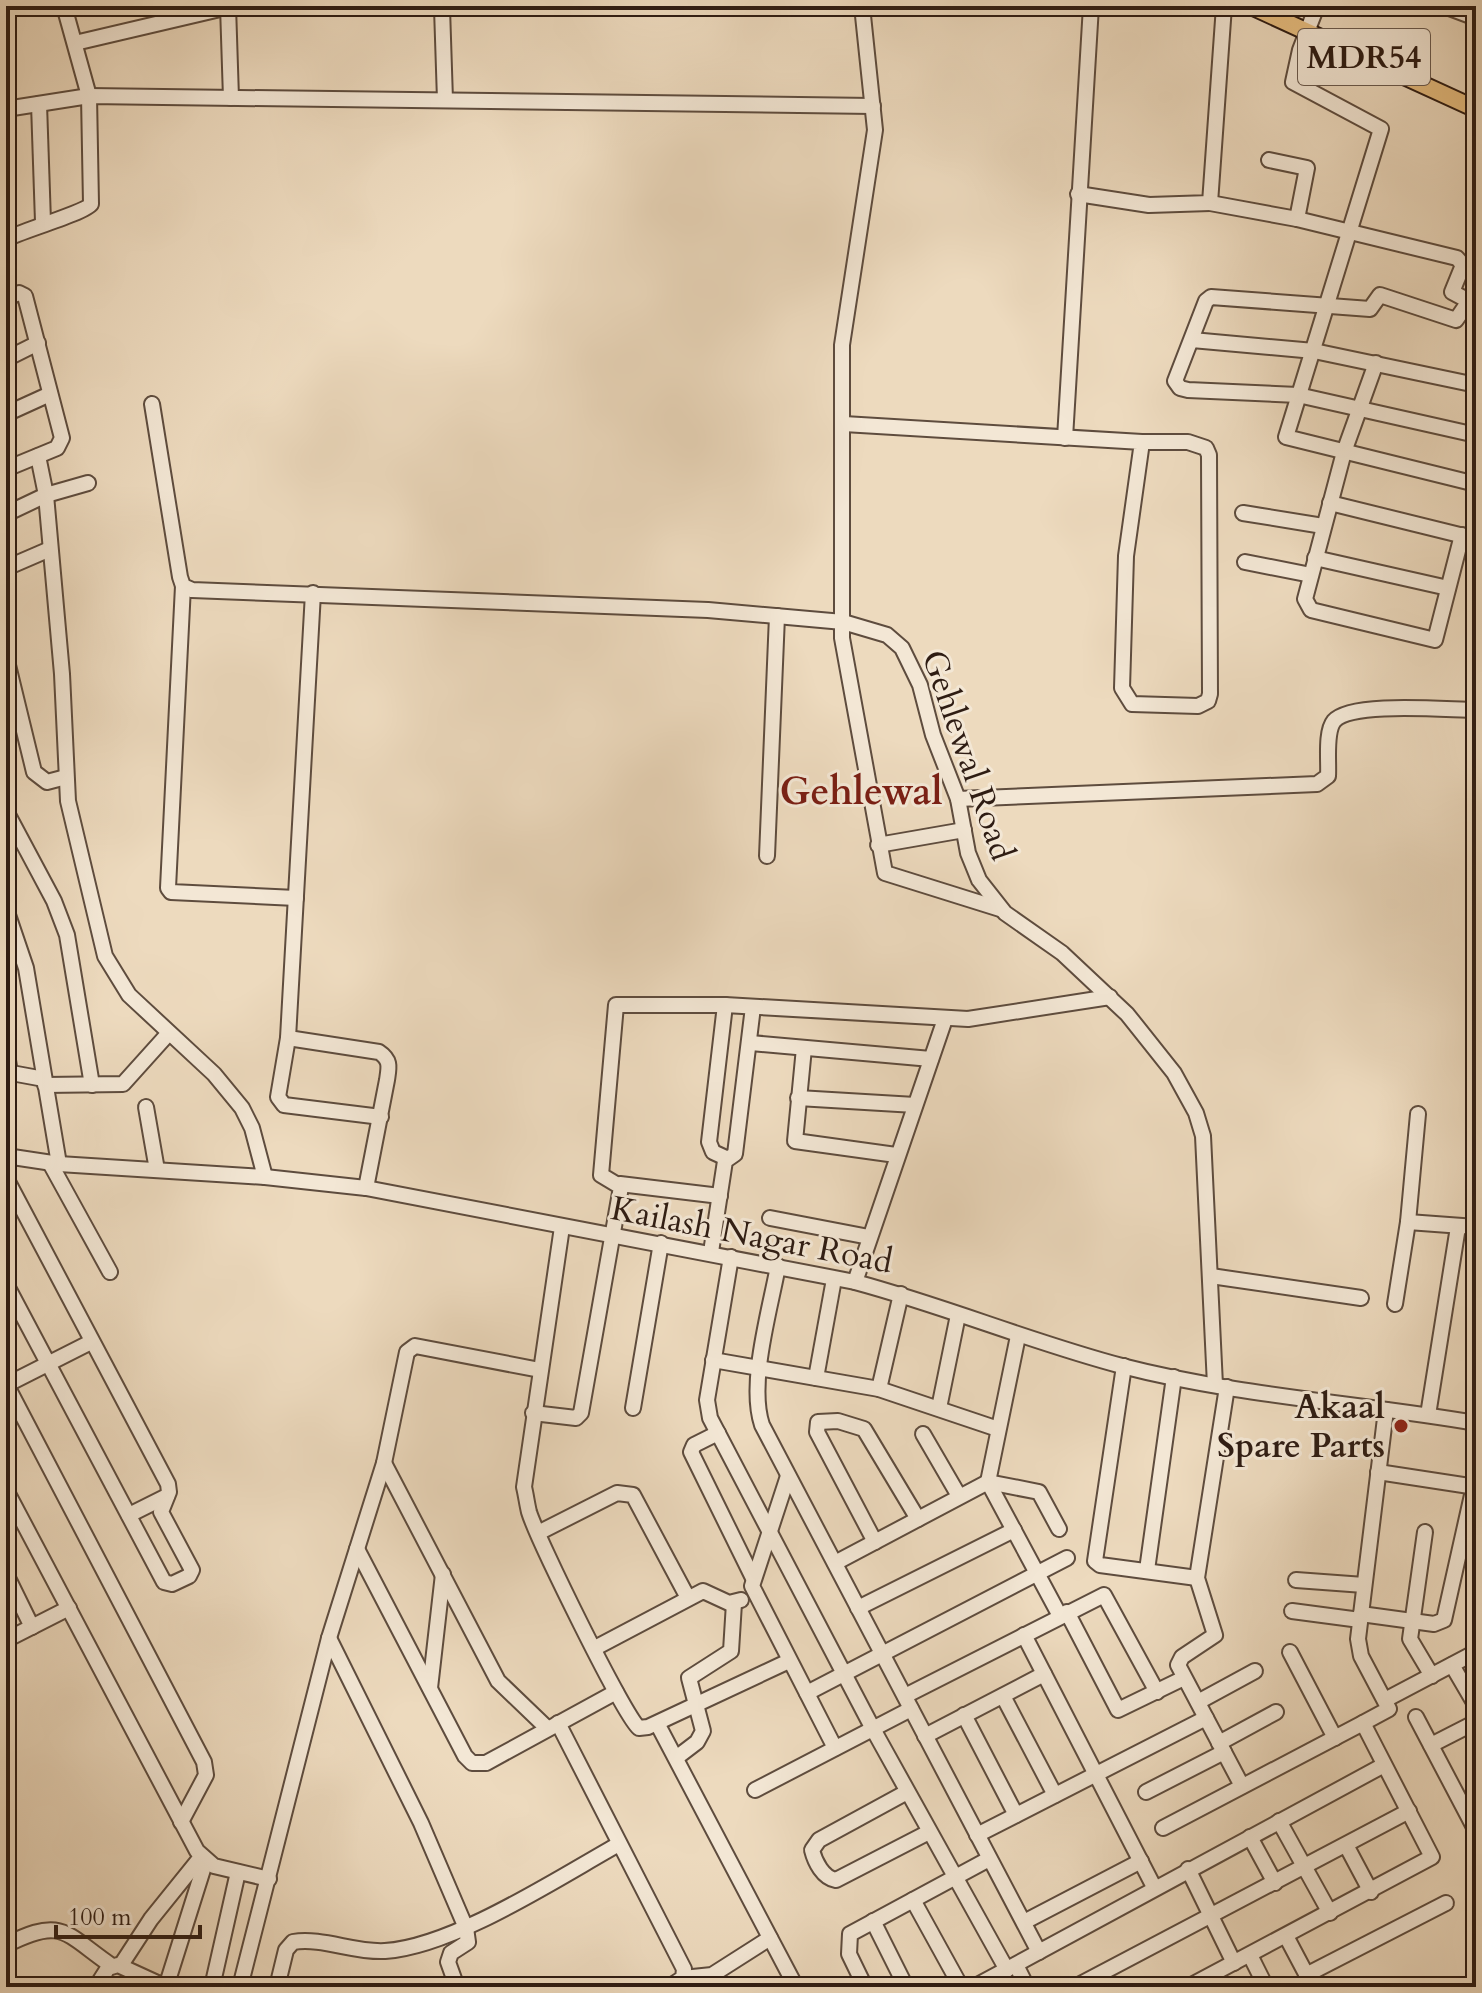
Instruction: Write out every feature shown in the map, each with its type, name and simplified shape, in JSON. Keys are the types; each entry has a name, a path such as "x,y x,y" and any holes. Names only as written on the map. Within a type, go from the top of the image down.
{"main road":[{"name":"MDR54","path":"1251,6 1476,99"},
{"name":"MDR54","path":"1272,6 1309,28 1476,109"}],"street":[{"path":"6,239 43,222 84,211 91,204 89,96 64,6"},
{"path":"75,43 230,6 231,98"},
{"path":"347,6 442,7 445,100"},
{"path":"862,6 875,130 842,345 845,664 882,868 892,877 1000,909"},
{"path":"1065,438 1091,6"},
{"path":"1210,203 1224,6"},
{"path":"1317,6 1293,82 1381,129 1286,437 1476,484"},
{"path":"1444,6 1476,18"},
{"path":"6,109 89,96 873,106"},
{"path":"39,104 43,222"},
{"path":"1269,160 1307,168 1297,219"},
{"path":"1078,194 1149,205 1210,203 1350,231 1460,260 1463,265 1452,292 1473,302 1456,320 1383,295 1370,309 1211,297 1206,301 1175,381 1180,388 1298,395 1476,435"},
{"path":"6,298 19,293 25,296 61,444 6,469"},
{"path":"1192,340 1314,351 1476,385"},
{"path":"6,359 38,343"},
{"path":"1330,503 1469,537 1448,588 1438,637 1430,642 1311,610 1305,599 1323,526 1344,452 1376,363"},
{"path":"6,414 50,394"},
{"path":"152,404 183,586 168,888 171,892 296,898"},
{"path":"844,424 1065,438 1188,442 1206,448 1209,455 1210,694 1208,701 1198,706 1139,706 1132,704 1124,695 1126,556 1142,442"},
{"path":"38,456 46,495 66,718 66,777 72,820 105,956 129,995 214,1074 242,1108 252,1128 265,1177"},
{"path":"6,514 46,495 88,483"},
{"path":"1243,513 1323,526"},
{"path":"6,568 50,549"},
{"path":"1315,558 1448,588"},
{"path":"1245,562 1311,575"},
{"name":"Gehlewal Road","path":"183,586 192,590 777,616 866,626 902,648 920,685 933,735 958,799 973,867 1000,909 1062,953 1110,997 1158,1051 1196,1113 1203,1136 1221,1386 1197,1578"},
{"path":"313,593 288,1038 278,1097 281,1103 381,1117"},
{"path":"767,856 777,616"},
{"path":"7,667 37,778 47,782 66,777"},
{"path":"958,799 1317,784 1328,776 1331,728 1335,719 1387,709 1476,710"},
{"path":"6,723 21,715"},
{"path":"6,811 54,901 67,935 92,1085"},
{"path":"878,845 964,830"},
{"path":"6,909 26,968 55,1164 110,1272"},
{"path":"720,1196 620,1184 601,1175 616,1005 725,1005 945,1019 999,1016 1110,997"},
{"path":"725,1005 709,1142 713,1152 726,1158"},
{"path":"711,1252 726,1158 737,1151 753,1007"},
{"path":"855,1282 945,1019"},
{"path":"6,1048 8,1072 45,1082 92,1085 128,1082 168,1034"},
{"path":"288,1038 379,1052 386,1056 389,1064 381,1117 366,1188"},
{"path":"751,1043 931,1059"},
{"path":"804,1048 794,1137 798,1143 896,1155"},
{"path":"798,1098 915,1105"},
{"path":"146,1107 157,1170"},
{"path":"1395,1304 1408,1222 1418,1114"},
{"name":"Kailash Nagar Road","path":"6,1156 55,1164 265,1177 366,1188 855,1282 901,1294 1018,1336 1174,1377 1476,1423"},
{"path":"6,1178 168,1484 161,1512 192,1570 189,1576 172,1584 164,1582 6,1284"},
{"path":"533,1413 576,1418 581,1413 614,1236 620,1184"},
{"path":"770,1218 869,1237"},
{"path":"1408,1222 1476,1227"},
{"path":"562,1227 524,1487 538,1533 616,1692 639,1728 658,1725 789,1661"},
{"path":"1428,1415 1458,1227"},
{"path":"633,1408 661,1243"},
{"path":"731,1257 708,1409 770,1535 929,1832 1012,1968 1027,1987"},
{"path":"778,1266 760,1369 757,1412 1039,1952"},
{"path":"1211,1276 1361,1298"},
{"path":"816,1378 834,1279"},
{"path":"879,1389 901,1294"},
{"path":"939,1408 958,1315"},
{"path":"1018,1336 988,1482 1115,1707 1121,1710 1184,1678"},
{"path":"91,1342 6,1385 204,1762 206,1775 181,1822"},
{"path":"240,1987 329,1638 384,1463 404,1357 410,1348 540,1370"},
{"path":"713,1360 879,1389 998,1429"},
{"path":"1124,1366 1095,1561 1100,1565 1197,1578 1215,1635 1179,1660 1184,1678 1242,1786"},
{"path":"1147,1570 1174,1377"},
{"path":"1163,1828 1387,1711 1385,1700 1358,1647 1386,1410"},
{"path":"875,1542 817,1432 818,1422 838,1421 864,1429 918,1519"},
{"path":"718,1433 694,1445 691,1452 753,1578 754,1595 835,1748"},
{"path":"923,1434 959,1496"},
{"path":"384,1463 498,1681 553,1726 684,1969 683,1978"},
{"path":"1292,1611 1434,1624 1444,1620 1475,1487 1378,1472"},
{"path":"753,1578 788,1476"},
{"path":"835,1563 988,1482 1039,1492 1059,1529"},
{"path":"6,1490 181,1822 204,1859 238,1872 269,1879"},
{"path":"538,1533 626,1491 639,1503 688,1598"},
{"path":"129,1515 167,1496"},
{"path":"6,1527 21,1519"},
{"path":"858,1608 1014,1530"},
{"path":"1425,1532 1411,1620 1411,1644 1432,1676"},
{"path":"357,1549 465,1756 472,1763 486,1763 616,1692"},
{"path":"807,1693 1067,1558"},
{"path":"430,1689 443,1573"},
{"path":"6,1574 32,1627"},
{"path":"1296,1580 1364,1585"},
{"path":"595,1648 688,1598 709,1591 724,1602 734,1603 754,1595"},
{"path":"755,1790 873,1729 908,1702 1024,1635 1104,1595 1157,1692"},
{"path":"676,1758 701,1737 703,1724 689,1678 731,1651 734,1603"},
{"path":"6,1640 69,1608"},
{"path":"1024,1635 1154,1887"},
{"path":"329,1638 421,1823 466,1928 468,1942 451,1953 448,1962 457,1987"},
{"path":"1290,1652 1335,1738"},
{"path":"1385,1700 1476,1652"},
{"path":"1452,1665 1476,1706"},
{"path":"1198,1702 1255,1671"},
{"path":"925,1736 1044,1674"},
{"path":"1003,1696 1055,1795"},
{"path":"1146,1792 1276,1712"},
{"path":"964,1715 1016,1815"},
{"path":"1416,1717 1476,1831"},
{"path":"977,1835 1206,1718"},
{"path":"1431,1745 1476,1722"},
{"path":"1188,1987 1212,1982 1234,1963 1432,1857 1363,1723"},
{"path":"658,1725 796,1987"},
{"path":"974,1987 1384,1765"},
{"path":"907,1792 819,1840 812,1850 814,1856 824,1874 836,1880 929,1832"},
{"path":"1075,1987 1409,1811"},
{"path":"1279,1821 1330,1913"},
{"path":"1250,1837 1275,1883"},
{"path":"277,1987 286,1950 293,1942 383,1952 466,1928 619,1844"},
{"path":"1346,1845 1371,1892"},
{"path":"6,1945 38,1930 59,1929 116,1966 166,1987 204,1859"},
{"path":"96,1987 104,1972 116,1966 151,1919 204,1859"},
{"path":"865,1987 847,1943 850,1934 989,1859"},
{"path":"1024,1922 1141,1861"},
{"path":"1188,1869 1234,1963"},
{"path":"212,1987 238,1872"},
{"path":"913,1900 961,1987"},
{"path":"1286,1936 1308,1983 1446,1903"},
{"path":"873,1921 906,1987"},
{"path":"669,1987 683,1978 712,1975 770,1938"},
{"path":"1250,1955 1266,1987"}],"place":[{"name":"Akaal Spare Parts","path":"1401,1426"}],"district":[{"name":"Gehlewal","path":"861,791"}]}
